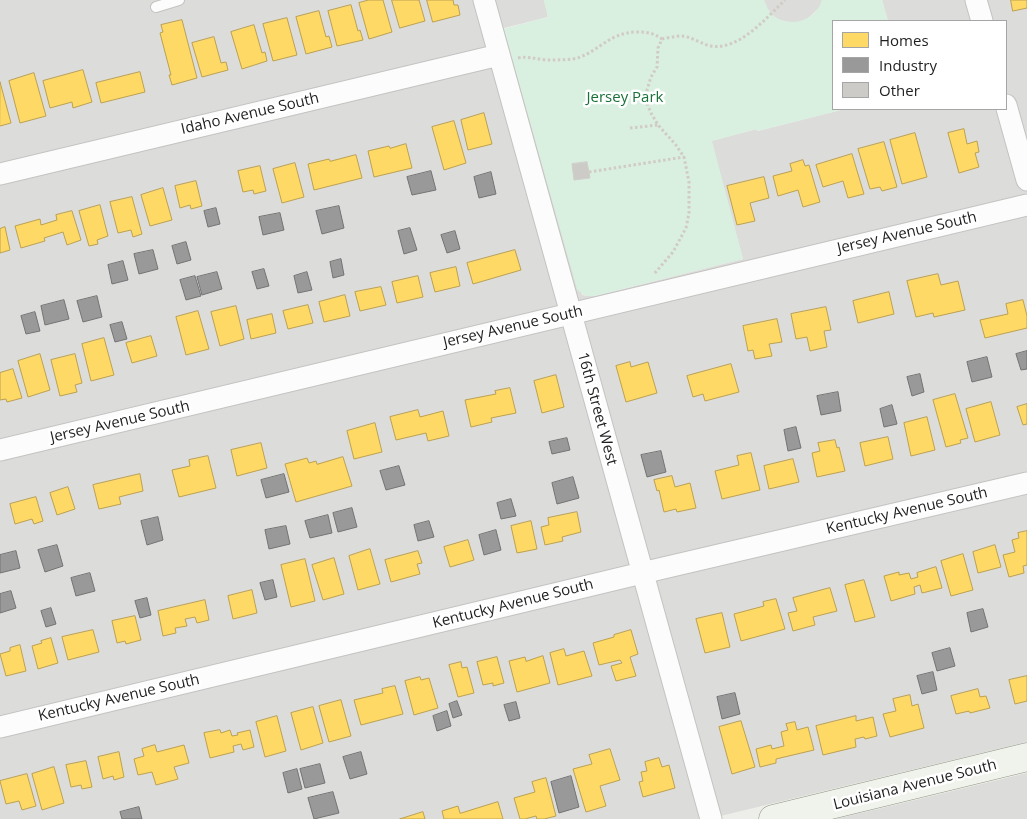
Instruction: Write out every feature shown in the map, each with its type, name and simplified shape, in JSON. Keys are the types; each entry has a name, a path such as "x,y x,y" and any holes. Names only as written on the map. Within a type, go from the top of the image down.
{"main road":[{"name":"Louisiana Avenue South","path":"773,819 1027,757"}],"street":[{"name":"16th Street West","path":"484,0 711,819"},
{"path":"976,0 982,20"},
{"name":"Idaho Avenue South","path":"0,174 500,57"},
{"path":"1007,109 1027,180"},
{"name":"Jersey Avenue South","path":"0,450 1027,204"},
{"name":"Kentucky Avenue South","path":"0,727 1027,483"}],"lane":[{"path":"156,7 179,0"}],"path":[{"path":"500,57 525,57 545,60 576,58 618,35 630,32 655,34 662,39 682,36 713,46 723,46 732,44 756,27 785,0"},
{"path":"651,294 653,275 673,252 686,228 689,213 689,182 684,157 658,125 646,102 651,77 658,67 658,48 662,39"},
{"path":"630,128 658,125"},
{"path":"589,172 684,157"}],"shaded area":[{"path":"0,0 544,0 548,17 504,28 582,295 595,296 743,259 711,141 841,110 1007,110 1007,20 888,20 882,0 1027,0 1027,742 708,819 0,819"},
{"path":"764,0 822,0 820,7 807,19 799,22 789,22 773,16"},
{"path":"1027,773 1027,819 835,819 878,809"}],"green space":[{"name":"Jersey Park","path":"544,0 764,0 774,16 792,22 811,16 820,6 822,0 882,0 888,20 832,20 832,110 841,110 712,141 743,259 589,296 577,289 504,29 548,17"}],"building: Homes":[{"path":"369,0 383,0 392,32 369,39 359,3"},
{"path":"392,0 419,0 425,21 400,28"},
{"path":"427,0 453,0 454,5 458,5 460,15 433,22"},
{"path":"1011,0 1027,0 1027,8 1013,11"},
{"path":"351,5 358,31 360,30 363,40 337,46 328,11"},
{"path":"319,11 326,37 329,36 332,47 306,54 296,17"},
{"path":"287,18 297,55 273,61 263,24"},
{"path":"182,20 197,78 172,85 160,33 163,32 161,25"},
{"path":"254,25 262,53 265,52 267,61 242,69 231,32"},
{"path":"214,37 221,63 226,62 228,70 202,77 192,43"},
{"path":"83,70 92,102 73,108 72,102 50,108 43,81"},
{"path":"140,72 145,92 101,103 96,83"},
{"path":"34,73 46,116 20,123 9,81"},
{"path":"0,82 11,123 0,126"},
{"path":"484,113 492,144 468,150 461,120"},
{"path":"454,121 466,163 444,170 432,127"},
{"path":"964,129 967,144 977,141 979,152 975,153 979,167 959,173 948,133"},
{"path":"915,133 927,177 902,184 890,140"},
{"path":"884,142 897,187 882,191 880,187 870,189 858,149"},
{"path":"406,144 412,168 374,177 368,151"},
{"path":"852,154 864,194 848,198 843,181 823,187 816,165"},
{"path":"356,155 362,178 314,190 308,164"},
{"path":"803,160 805,166 809,165 820,202 803,207 798,190 778,196 773,176 792,171 790,164"},
{"path":"295,163 304,197 282,203 273,169"},
{"path":"260,166 266,191 254,194 253,190 243,192 238,171"},
{"path":"764,177 769,198 750,203 755,221 737,225 727,186"},
{"path":"196,181 202,206 191,209 190,205 180,208 175,186"},
{"path":"163,188 172,220 150,226 141,195"},
{"path":"132,197 142,234 133,237 131,230 118,233 110,202"},
{"path":"100,205 108,236 97,240 98,244 89,246 79,211"},
{"path":"72,211 81,240 67,245 63,232 44,238 45,241 21,248 15,226 40,219 41,225 57,220 56,215"},
{"path":"5,227 10,250 0,253 0,229"},
{"path":"515,250 521,270 473,284 467,263"},
{"path":"456,267 460,286 435,292 430,273"},
{"path":"938,274 941,285 958,281 965,310 934,317 933,313 916,317 907,281"},
{"path":"418,276 423,297 397,303 392,282"},
{"path":"381,287 386,305 360,311 355,292"},
{"path":"889,292 894,314 858,323 853,301"},
{"path":"345,295 350,316 324,322 319,302"},
{"path":"1023,300 1027,316 1027,328 985,338 980,320 1008,314 1006,304"},
{"path":"308,305 313,323 288,329 283,311"},
{"path":"236,306 244,339 220,346 211,312"},
{"path":"826,307 831,330 824,331 827,347 810,351 807,337 796,339 791,314"},
{"path":"198,311 209,349 186,355 176,317"},
{"path":"272,314 276,333 251,339 247,320"},
{"path":"777,319 782,342 769,344 772,356 755,359 753,350 748,351 743,326"},
{"path":"151,336 157,356 132,363 126,343"},
{"path":"104,338 114,375 91,381 82,344"},
{"path":"40,354 50,390 28,397 18,361"},
{"path":"75,354 82,383 75,385 77,392 60,396 51,360"},
{"path":"630,362 631,367 648,362 657,393 626,402 616,366"},
{"path":"731,364 739,392 705,401 703,394 693,397 687,376"},
{"path":"13,369 22,398 7,402 6,399 0,400 0,373"},
{"path":"556,375 564,407 542,413 534,381"},
{"path":"510,388 516,413 491,418 492,422 471,427 465,400 496,394 495,391"},
{"path":"955,394 968,438 960,440 961,443 946,447 933,400"},
{"path":"991,402 1000,435 975,442 966,409"},
{"path":"1027,404 1027,424 1023,425 1017,407"},
{"path":"418,410 420,417 443,411 449,436 428,441 426,433 396,440 390,417"},
{"path":"927,417 935,450 911,456 904,423"},
{"path":"375,423 382,452 354,459 347,431"},
{"path":"888,437 893,459 865,466 860,443"},
{"path":"835,440 837,448 839,447 845,471 817,477 812,453 820,451 818,443"},
{"path":"261,443 267,468 237,476 231,450"},
{"path":"751,453 760,490 722,499 715,471 739,465 737,456"},
{"path":"208,456 216,488 179,497 172,470 190,466 189,460"},
{"path":"343,457 352,486 296,502 285,464 307,458 309,463 316,461 317,464"},
{"path":"793,459 799,482 769,489 764,466"},
{"path":"140,474 143,491 119,497 121,504 99,509 93,485"},
{"path":"672,476 675,487 690,483 696,508 677,512 676,509 664,512 659,490 657,491 654,480"},
{"path":"68,487 75,509 57,515 50,493"},
{"path":"36,497 43,521 34,524 32,519 15,524 10,504"},
{"path":"577,512 581,532 562,537 563,541 545,545 541,527 549,525 548,518"},
{"path":"531,521 537,549 517,553 511,526"},
{"path":"1027,531 1027,565 1023,566 1024,573 1009,577 1003,555 1015,552 1012,540 1019,538 1018,533"},
{"path":"468,540 474,560 450,567 444,547"},
{"path":"995,545 1001,567 978,573 973,552"},
{"path":"370,549 380,584 358,590 349,556"},
{"path":"418,551 422,563 417,564 420,574 391,582 385,560"},
{"path":"963,554 973,590 951,596 941,561"},
{"path":"334,558 344,594 323,600 312,565"},
{"path":"305,559 315,601 291,607 281,565"},
{"path":"936,567 942,588 922,593 920,585 914,587 915,594 891,601 884,576 899,572 899,575 909,573 911,579 918,577 917,573"},
{"path":"864,580 875,617 855,622 845,585"},
{"path":"830,588 837,611 813,617 815,625 793,631 788,613 797,611 793,598"},
{"path":"252,590 257,613 233,619 228,596"},
{"path":"776,599 785,629 741,641 734,614 764,606 763,602"},
{"path":"205,600 209,620 197,623 195,617 185,619 187,626 175,628 176,633 163,636 158,611"},
{"path":"722,613 730,647 705,653 696,619"},
{"path":"135,616 141,640 126,644 125,641 117,643 112,621"},
{"path":"93,630 99,652 68,660 62,637"},
{"path":"631,630 638,654 630,657 636,676 616,681 611,666 622,663 620,660 599,665 593,643"},
{"path":"51,638 58,663 38,669 32,646"},
{"path":"20,645 26,671 6,676 0,654"},
{"path":"564,649 566,656 584,651 592,676 558,685 550,653"},
{"path":"543,656 550,683 517,692 509,661 525,657 526,661"},
{"path":"497,657 504,683 493,686 493,683 483,685 477,662"},
{"path":"461,662 462,668 467,667 474,693 458,697 449,665"},
{"path":"1027,676 1027,701 1015,704 1009,680"},
{"path":"420,677 421,680 429,678 438,708 414,715 405,681"},
{"path":"395,686 403,714 361,725 354,700 383,693 382,689"},
{"path":"978,689 980,697 986,696 990,708 956,714 951,696"},
{"path":"910,695 912,706 918,704 924,728 890,737 883,714 896,711 893,699"},
{"path":"341,700 351,736 329,742 319,706"},
{"path":"313,707 323,743 301,750 291,713"},
{"path":"277,716 286,751 265,757 256,722"},
{"path":"856,716 856,721 873,717 877,736 855,739 856,747 823,755 816,726"},
{"path":"741,721 755,767 732,774 719,727"},
{"path":"795,722 797,730 808,727 814,750 776,759 776,763 760,767 756,749 771,745 772,749 784,746 781,732 788,730 786,724"},
{"path":"220,730 221,733 230,730 232,736 250,730 254,747 243,750 241,744 233,746 234,752 210,758 204,733"},
{"path":"155,745 157,752 184,745 189,763 174,767 178,779 156,785 152,772 138,775 134,759 144,756 142,749"},
{"path":"610,749 620,780 600,786 606,806 586,812 573,769 592,764 589,755"},
{"path":"119,752 124,777 114,780 113,776 103,779 98,757"},
{"path":"659,758 662,767 669,765 675,788 643,797 639,782 643,781 641,772 647,771 645,762"},
{"path":"86,761 92,787 82,789 81,785 71,787 66,765"},
{"path":"54,767 64,803 42,810 32,774"},
{"path":"27,774 36,806 22,810 19,801 6,804 0,781"},
{"path":"546,778 556,816 544,819 537,819 536,816 520,819 514,798 535,792 532,782"},
{"path":"498,802 503,819 444,819 442,811 458,806 460,813"},
{"path":"423,812 425,819 400,819"}],"building: Industry":[{"path":"431,171 436,190 412,195 407,177"},
{"path":"491,172 496,194 479,198 474,177"},
{"path":"339,206 344,228 322,234 316,211"},
{"path":"216,208 220,224 208,227 204,211"},
{"path":"280,213 284,230 263,235 259,217"},
{"path":"410,228 417,250 404,254 398,231"},
{"path":"455,231 460,249 447,253 441,235"},
{"path":"186,242 191,260 177,264 172,246"},
{"path":"153,250 158,269 139,274 134,254"},
{"path":"341,259 344,275 333,278 330,262"},
{"path":"123,261 128,280 112,284 108,265"},
{"path":"264,269 269,286 257,289 252,272"},
{"path":"217,272 222,289 202,295 197,277"},
{"path":"307,272 312,290 298,293 294,276"},
{"path":"195,276 201,296 186,300 180,280"},
{"path":"97,296 102,317 83,322 77,301"},
{"path":"64,300 69,319 45,325 41,306"},
{"path":"35,312 40,331 26,334 21,316"},
{"path":"122,322 127,339 115,342 110,325"},
{"path":"1027,351 1027,369 1021,370 1016,354"},
{"path":"987,357 992,377 972,382 967,362"},
{"path":"920,374 924,392 912,396 907,377"},
{"path":"838,392 841,411 821,415 817,396"},
{"path":"892,405 897,424 884,427 880,409"},
{"path":"796,427 801,448 788,451 784,430"},
{"path":"567,438 570,450 552,454 549,442"},
{"path":"661,451 666,472 647,477 641,455"},
{"path":"399,466 405,485 386,490 380,471"},
{"path":"284,474 289,492 266,498 261,480"},
{"path":"573,477 579,498 557,504 552,483"},
{"path":"511,499 516,516 501,519 497,503"},
{"path":"352,508 357,527 338,532 333,513"},
{"path":"328,515 332,533 310,538 305,521"},
{"path":"158,517 163,540 147,545 141,521"},
{"path":"429,521 434,537 418,541 414,525"},
{"path":"286,526 290,544 269,549 265,530"},
{"path":"496,530 501,550 484,555 479,535"},
{"path":"57,545 63,566 45,572 38,550"},
{"path":"16,551 20,568 0,573 0,555"},
{"path":"90,573 95,591 76,596 71,578"},
{"path":"273,580 277,597 265,600 260,583"},
{"path":"11,591 16,608 0,613 0,594"},
{"path":"147,598 151,615 140,618 135,601"},
{"path":"51,608 56,624 46,627 41,611"},
{"path":"983,609 988,627 971,632 967,613"},
{"path":"950,648 955,666 937,671 932,653"},
{"path":"933,672 937,690 922,694 917,676"},
{"path":"735,693 740,714 722,719 717,697"},
{"path":"457,701 462,715 453,718 449,704"},
{"path":"516,702 520,718 509,721 504,705"},
{"path":"447,711 451,726 437,731 433,716"},
{"path":"361,752 367,774 350,779 343,757"},
{"path":"320,764 325,783 305,788 300,769"},
{"path":"297,769 302,789 288,793 283,773"},
{"path":"571,776 579,807 559,813 551,782"},
{"path":"333,792 339,813 314,819 308,798"},
{"path":"139,807 142,819 122,819 120,812"}],"building: Other":[{"path":"587,162 590,178 574,180 572,164"}]}
